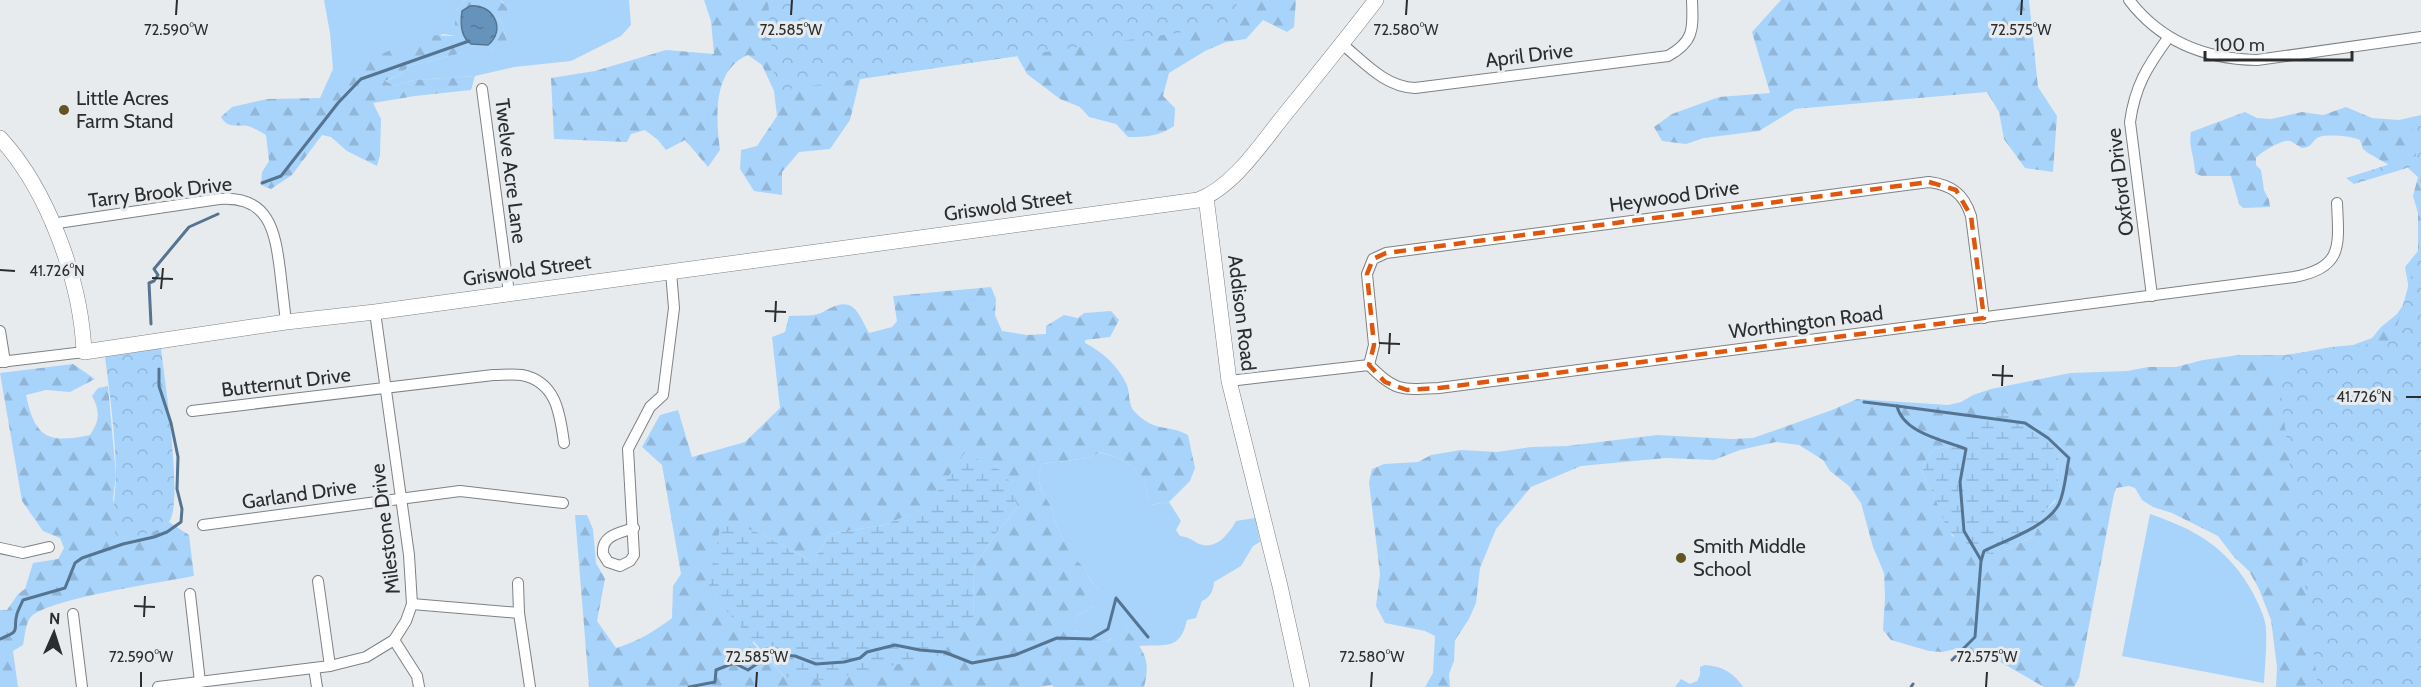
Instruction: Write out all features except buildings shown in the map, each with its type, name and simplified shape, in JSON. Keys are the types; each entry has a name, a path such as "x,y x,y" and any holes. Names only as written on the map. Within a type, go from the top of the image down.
{"main road":[{"path":"1206,197 1223,186 1249,158 1376,0"},
{"path":"0,138 29,177 51,224 74,283 84,352"},
{"name":"Griswold Street","path":"84,352 286,322 375,312 1189,202 1206,197"},
{"name":"Addison Road","path":"1206,197 1229,381 1280,586 1302,687"}],"street":[{"name":"April Drive","path":"1342,44 1388,82 1402,88 1415,88 1668,56 1679,50 1688,40 1693,27 1692,0"},
{"path":"2130,0 2168,38 2210,54 2232,59 2257,60 2421,37"},
{"name":"Oxford Drive","path":"2152,296 2130,122 2133,100 2141,79 2168,38"},
{"name":"Twelve Acre Lane","path":"482,89 509,293"},
{"name":"Heywood Drive","path":"1369,365 1374,345 1367,274 1373,259 1386,253 1929,182 1944,184 1956,190 1966,201 1971,216 1984,318"},
{"name":"Tarry Brook Drive","path":"51,224 219,199 237,199 251,204 264,214 276,237 286,322"},
{"name":"Worthington Road","path":"1369,365 1385,382 1403,388 1439,388 2313,274 2331,262 2339,241 2337,203"},
{"path":"634,528 628,449 650,407 663,394 674,308 671,272"},
{"name":"Milestone Drive","path":"158,687 330,666 366,657 394,640 406,621 412,604 409,555 375,312"},
{"path":"0,331 2,362 84,352"},
{"path":"1229,381 1369,365"},
{"name":"Butternut Drive","path":"192,411 493,375 522,375 539,382 555,401 564,443"},
{"name":"Garland Drive","path":"203,525 460,491 563,503"},
{"path":"0,548 23,553 49,547"},
{"path":"318,581 330,666"},
{"path":"518,583 519,613 530,687"},
{"path":"190,594 200,682"},
{"path":"412,604 519,613"},
{"path":"73,614 82,687"},
{"path":"394,640 417,676 419,687"},
{"path":"314,668 317,687"}],"highlighted area":[{"path":"1929,182 1956,190 1971,216 1984,318 1439,388 1407,390 1385,382 1369,365 1374,345 1367,274 1373,259 1386,253"}],"green space":[{"path":"324,0 465,0 455,12 456,36 443,34 343,82 320,98 333,69"},
{"path":"465,0 500,0 509,10 500,18 508,44 505,49 493,52 488,45 496,36 497,28 487,9 460,19 464,37 471,44 472,55 462,53 409,66 401,74 385,81 394,86 414,80 475,76 471,90 373,103 381,119 380,155 377,166 347,151 331,137 322,135 292,175 271,189 261,185 262,172 269,161 266,135 248,126 226,123 221,117 232,107 267,99 320,98 379,55 426,35 455,36 455,12"},
{"path":"500,0 629,0 631,25 621,36 571,61 514,67 475,76 414,80 394,86 384,82 401,74 409,66 462,53 471,54 471,44 488,45 493,52 508,44 500,18 504,3"},
{"path":"704,0 1296,0 1294,27 1287,32 1263,20 1246,39 1226,42 1205,51 1169,73 1163,96 1175,108 1174,126 1152,135 1128,137 1116,124 1089,117 1080,107 1060,99 1027,74 1017,56 860,79 850,120 830,149 799,152 782,172 782,195 754,191 740,169 741,150 757,146 777,116 774,91 762,65 748,55 736,62 722,83 718,110 720,150 708,167 685,140 666,150 645,130 631,134 627,142 554,139 551,78 595,71 666,50 714,54 711,21"},
{"path":"768,0 1236,0 1239,24 775,91"},
{"path":"1781,0 2029,0 2038,87 2057,116 2053,172 2025,168 2004,139 1999,112 1987,92 1795,109 1759,131 1704,138 1686,144 1662,141 1654,127 1672,114 1719,97 1770,93 1752,32"},
{"path":"2346,107 2372,118 2399,120 2421,115 2421,687 2276,687 2277,667 2271,620 2249,571 2234,557 2218,536 2172,513 2153,507 2142,500 2135,488 2129,486 2116,488 2114,494 2079,678 2074,687 2044,687 1995,659 1956,649 1942,652 1929,651 1891,640 1883,630 1884,573 1873,547 1861,503 1849,486 1830,471 1823,460 1799,445 1776,442 1740,450 1714,460 1666,458 1581,466 1531,487 1496,529 1480,568 1476,603 1469,619 1455,640 1454,661 1449,674 1450,687 1425,687 1433,673 1435,636 1425,631 1385,623 1376,606 1380,574 1369,482 1372,469 1384,464 1418,462 1431,455 1461,450 1497,452 1657,435 1753,438 1857,399 1948,405 1991,389 2070,373 2176,367 2203,360 2239,355 2289,355 2353,345 2372,338 2397,314 2410,295 2405,267 2418,251 2418,213 2413,196 2418,177 2408,168 2389,165 2368,153 2363,149 2360,140 2331,135 2320,136 2310,146 2302,148 2290,141 2282,142 2256,158 2256,165 2261,170 2264,190 2270,207 2243,208 2239,204 2231,176 2201,176 2195,173 2190,142 2191,132 2245,112 2257,118 2271,119 2302,112 2323,115","holes":["2005,413 2023,423 2050,432 2060,441 2057,475 2060,489 2055,502 2045,511 2034,536 2005,550 1952,536 1922,474 1925,461 1933,450 1959,443"]},
{"path":"2421,119 2421,190 2417,165 2354,184 2346,178 2416,156 2411,121"},
{"path":"2421,240 2421,687 2318,687 2276,356 2393,341"},
{"path":"991,287 996,299 995,315 1002,331 1027,335 1046,334 1046,326 1064,315 1078,318 1084,313 1111,311 1119,320 1110,337 1085,340 1085,343 1104,355 1115,366 1127,385 1134,411 1155,426 1173,429 1188,435 1195,468 1190,481 1169,502 1150,505 1144,484 1135,470 1121,459 1100,452 1088,458 1042,464 1038,476 1041,490 1052,508 1055,522 1072,557 1085,568 1091,581 1099,590 1100,598 1093,606 1075,617 1074,631 1107,642 1111,639 1115,627 1124,626 1146,660 1144,687 1054,687 1052,685 1040,687 589,687 575,515 587,515 593,529 596,563 605,579 597,621 616,648 659,627 672,618 673,586 681,574 662,465 642,447 660,415 678,410 692,457 745,442 780,408 772,337 785,332 789,316 816,315 833,307 847,305 856,311 869,333 892,327 897,321 893,296","holes":["965,453 1018,507 997,532 973,570 974,616 785,677 753,643 761,534 813,562 829,534 884,525 927,508"]},
{"path":"161,348 174,466 173,511 169,522 160,529 122,539 116,537 113,521 115,458 105,357"},
{"path":"73,364 95,379 70,392 46,390 26,395 34,421 39,429 54,438 76,438 90,435 98,416 92,396 98,388 108,386 116,475 113,499 122,539 163,527 169,522 189,535 194,576 80,598 40,611 28,621 23,645 13,651 18,687 0,687 0,610 7,610 18,594 25,589 33,563 58,559 64,548 60,538 43,531 22,501 0,373"},
{"path":"1998,412 2050,432 2060,441 2057,475 2059,496 2045,511 2034,536 1993,554 1973,552 1948,531 1933,493 1922,474 1925,461 1933,450 1959,443 1980,422"},
{"path":"1099,452 1120,459 1135,469 1144,484 1150,505 1169,502 1181,521 1176,530 1180,536 1197,543 1210,545 1221,540 1236,521 1255,518 1260,542 1253,546 1241,566 1214,582 1208,598 1202,601 1196,618 1187,620 1180,637 1170,644 1139,646 1124,626 1107,642 1074,631 1075,617 1093,606 1099,590 1091,581 1085,568 1072,558 1055,522 1052,508 1041,490 1038,476 1042,464 1088,458"},
{"path":"965,453 1006,473 1018,507 997,532 973,570 974,616 941,655 825,680 785,677 708,590 722,518 761,534 813,562 829,534 884,525 926,508"},
{"path":"2150,514 2197,534 2222,552 2243,577 2257,601 2265,624 2264,683 2122,656"},
{"path":"1705,665 1727,671 1743,687 1675,687 1681,679 1690,684 1697,681 1700,667"}],"water":[{"path":"470,6 485,9 495,19 496,32 494,39 488,45 471,44 463,34 462,11"}],"waterway":[{"path":"262,183 281,176 338,103 361,79 469,41"},
{"path":"151,324 149,283 154,281 158,275 154,269 189,227 218,214"},
{"path":"0,639 14,632 17,614 23,600 65,588 75,563 82,558 123,544 154,537 167,532 181,522 182,509 177,489 178,457 171,423 159,386 159,369"},
{"path":"1864,402 1897,406 1907,423 1915,429 1966,449 1960,482 1964,531 1981,560"},
{"path":"1897,406 2025,423 2048,438 2069,458 2063,493 2053,512 2036,526 1984,551 1981,561 1975,637 1952,660"},
{"path":"689,687 715,682 716,670 734,663 748,670 767,657 779,655 795,656 816,664 844,662 860,658 867,652 895,645 944,652 972,663 1015,655 1057,638 1091,639 1108,629 1116,598 1148,637"}],"place":[{"name":"Little Acres Farm Stand","path":"64,110"},
{"name":"Smith Middle School","path":"1681,558"}]}
